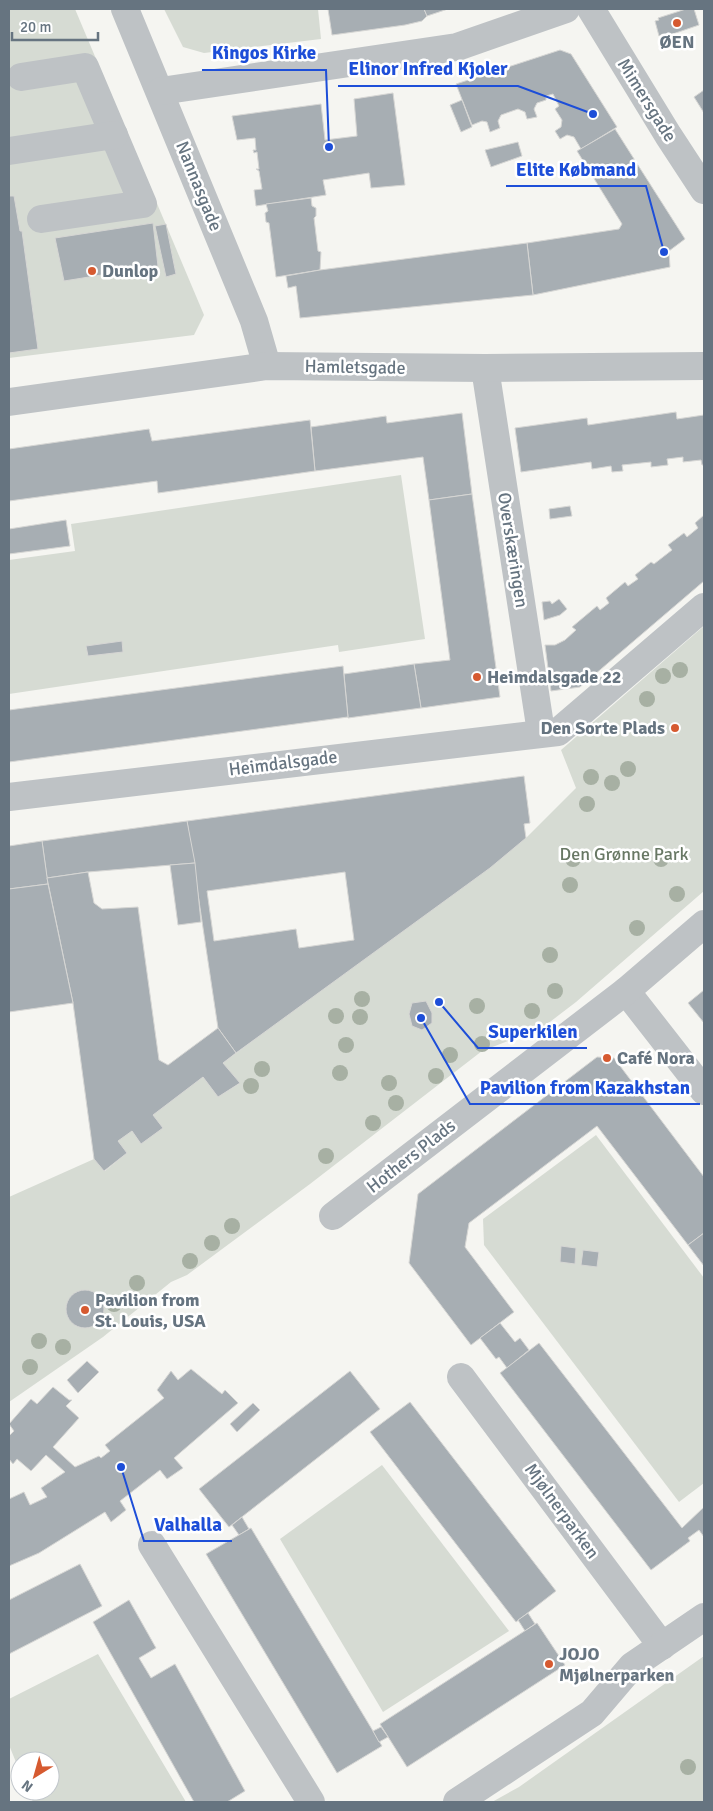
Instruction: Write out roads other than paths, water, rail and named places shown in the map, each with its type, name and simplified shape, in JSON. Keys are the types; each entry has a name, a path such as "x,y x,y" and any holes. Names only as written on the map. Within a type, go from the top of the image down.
{"street":[{"name":"Nannasgade","path":"125,9 161,91 254,321 267,366"},
{"path":"161,91 457,47 566,9"},
{"name":"Mimersgade","path":"591,9 704,190"},
{"path":"22,76 85,67 143,204 41,219"},
{"path":"9,151 114,135"},
{"name":"Hamletsgade","path":"9,402 267,366 485,368 704,366"},
{"name":"Overskæringen","path":"485,368 549,732"},
{"path":"549,732 704,607"},
{"name":"Heimdalsgade","path":"9,797 549,732"},
{"name":"Hothers Plads","path":"333,1216 626,991 704,924"},
{"path":"626,991 704,1091"},
{"name":"Mjølnerparken","path":"461,1377 662,1646"},
{"path":"152,1545 311,1802"},
{"path":"457,1802 592,1713 632,1666 704,1617"}],"place":[{"name":"ØEN","path":"677,23"},
{"name":"Elinor Infred Kjoler","path":"593,114"},
{"name":"Kingos Kirke","path":"329,147"},
{"name":"Elite Købmand","path":"664,252"},
{"name":"Dunlop","path":"92,271"},
{"name":"Heimdalsgade 22","path":"477,677"},
{"name":"Den Sorte Plads","path":"675,728"},
{"name":"Superkilen","path":"439,1002"},
{"name":"Pavilion from Kazakhstan","path":"421,1018"},
{"name":"Café Nora","path":"607,1058"},
{"name":"Pavilion from St. Louis, USA","path":"85,1310"},
{"name":"Valhalla","path":"121,1467"},
{"name":"JOJO Mjølnerparken","path":"549,1664"}],"park label":[{"name":"Den Grønne Park","path":"624,854"}]}
